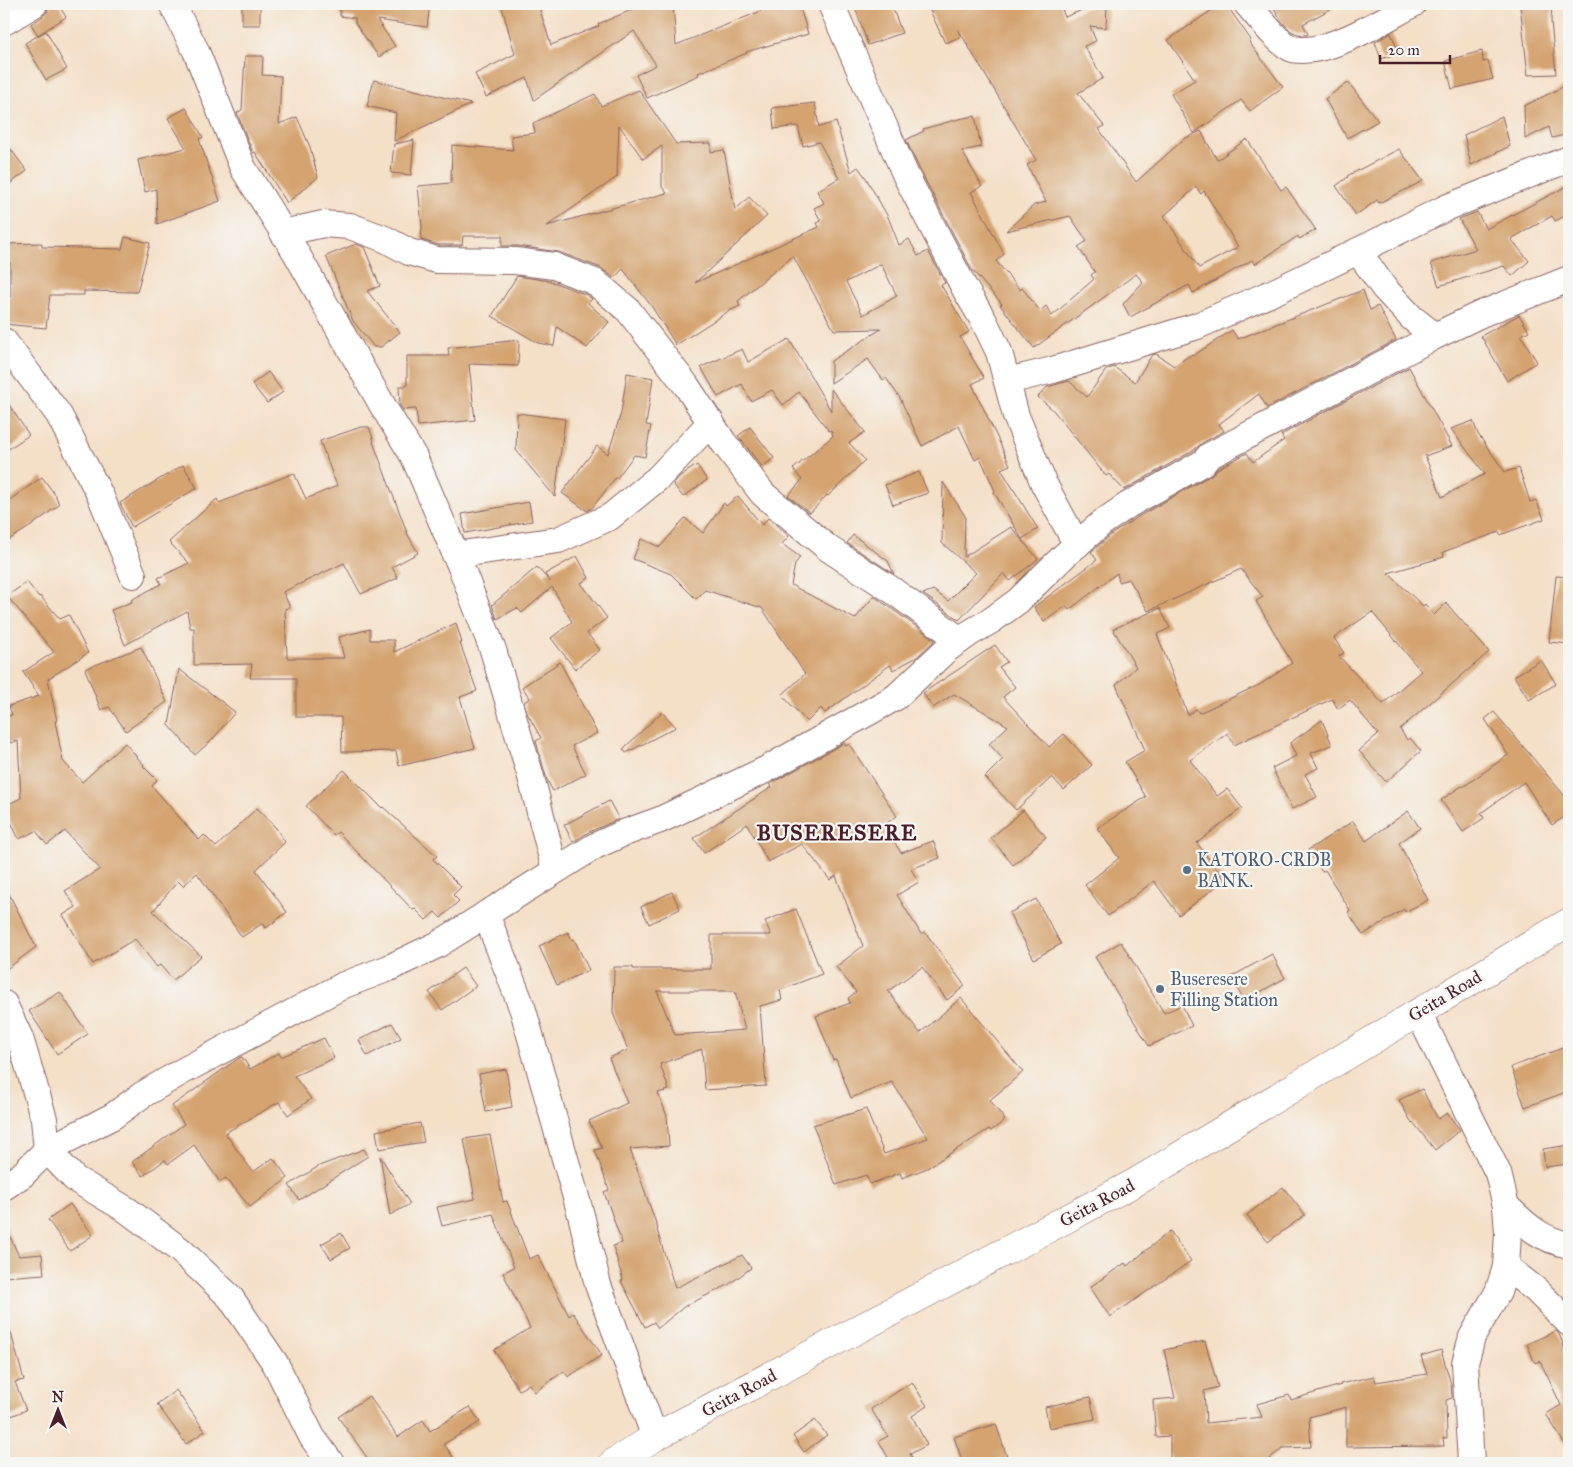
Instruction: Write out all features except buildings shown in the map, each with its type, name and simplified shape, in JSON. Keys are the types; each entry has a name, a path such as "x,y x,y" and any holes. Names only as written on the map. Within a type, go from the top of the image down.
{"highway":[{"name":"Geita Road","path":"613,1463 655,1437 1136,1182 1569,922"}],"street":[{"path":"4,22 34,4"},
{"path":"172,4 196,51 243,168 414,457 493,650 531,776 555,870"},
{"path":"831,4 906,176 995,344 1016,416 1044,484 1076,545"},
{"path":"1247,4 1274,36 1292,49 1316,49 1350,39 1413,4"},
{"path":"1006,381 1088,360 1197,326 1276,291 1448,207 1569,159"},
{"path":"283,233 323,224 350,226 385,239 409,252 437,260 515,262 554,266 595,282 628,310 686,385 763,494 829,549 892,590 960,640"},
{"path":"1358,252 1390,294 1412,318 1435,336"},
{"path":"4,1187 22,1175 47,1150 113,1116 142,1095 183,1071 344,985 388,968 437,945 595,846 660,820 765,770 896,697 947,649 1018,601 1076,545 1103,522 1128,505 1204,462 1209,456 1435,336 1481,314 1569,279"},
{"path":"4,341 59,415 101,497 133,575"},
{"path":"455,555 558,540 610,517 658,478 711,422"},
{"path":"486,914 523,1010 582,1216 598,1286 655,1437"},
{"path":"4,1004 20,1038 44,1118 47,1150 75,1179 127,1210 180,1250 230,1297 275,1363 312,1437 331,1463"},
{"path":"1418,1012 1498,1173 1506,1206 1508,1233 1506,1267 1498,1292 1472,1337 1465,1363 1471,1463"},
{"path":"1506,1206 1531,1229 1552,1242 1569,1245"},
{"path":"1506,1267 1536,1290 1569,1323"}],"place":[{"name":"KATORO-CRDB BANK.","path":"1187,870"},
{"name":"Buseresere Filling Station","path":"1160,989"}],"district":[{"name":"BUSERESERE","path":"837,832"}]}
